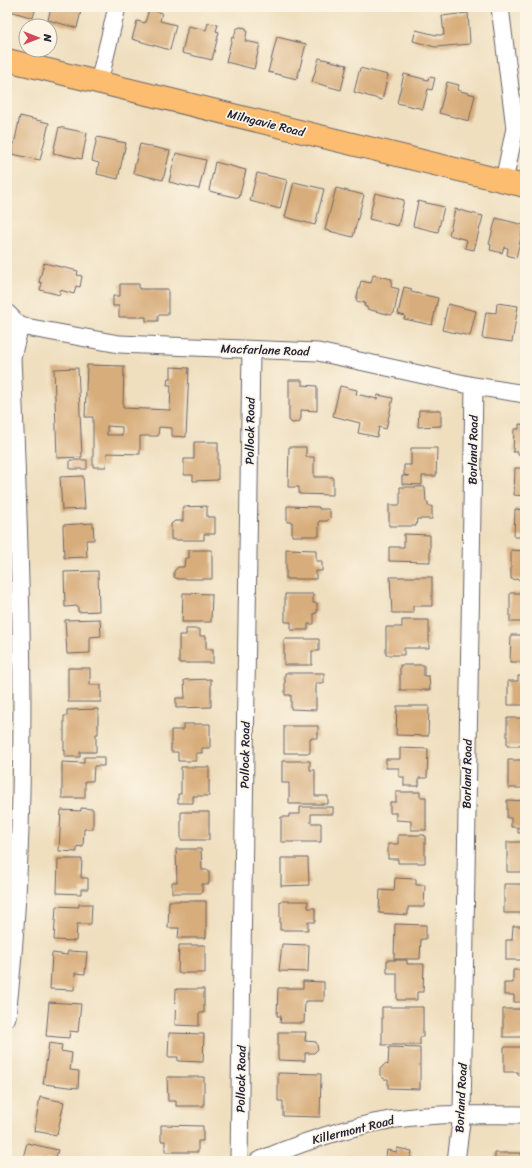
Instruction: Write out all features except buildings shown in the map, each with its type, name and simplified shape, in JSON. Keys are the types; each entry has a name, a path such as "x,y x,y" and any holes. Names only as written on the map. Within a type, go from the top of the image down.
{"main road":[{"name":"Milngavie Road","path":"7,60 525,186"}],"street":[{"path":"99,82 117,7"},
{"path":"500,7 520,126 504,181"},
{"path":"7,314 20,326 12,357 22,688 21,825 12,971 7,1017"},
{"name":"Macfarlane Road","path":"20,326 119,344 318,352 474,386 525,394"},
{"name":"Pollock Road","path":"239,1161 251,350"},
{"name":"Borland Road","path":"456,1161 462,1115 474,386"},
{"name":"Killermont Road","path":"258,1161 299,1143 351,1128 396,1119 439,1115 525,1116"}]}
